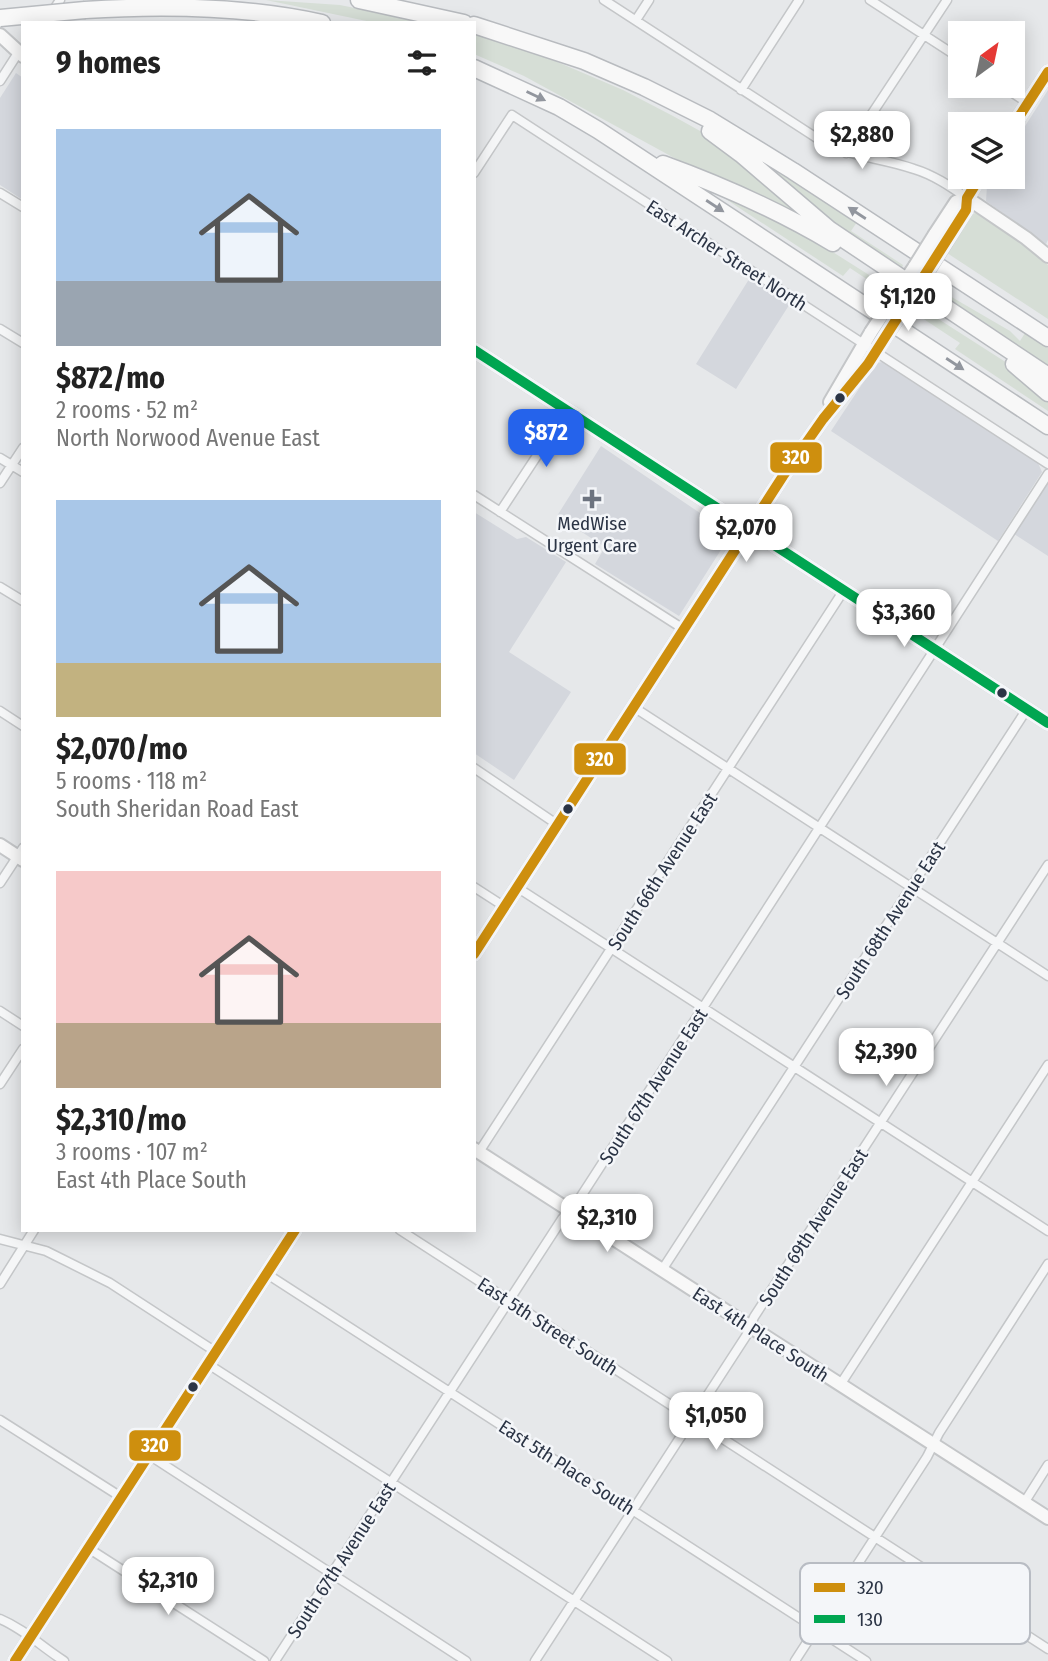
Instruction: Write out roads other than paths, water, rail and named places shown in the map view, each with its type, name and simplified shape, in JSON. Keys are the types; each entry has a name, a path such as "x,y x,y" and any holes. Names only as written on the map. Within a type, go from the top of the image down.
{"highway":[{"path":"359,0 455,21"},
{"path":"0,18 85,10 154,8 211,9 309,21"},
{"path":"476,27 539,45 644,87 743,140 1048,338"},
{"path":"476,69 559,107 637,155 1048,426"},
{"path":"644,87 725,141 905,293 1048,376"},
{"path":"637,155 702,178 801,225 856,256 905,293 1005,357 1048,393"}],"main road":[{"path":"0,35 21,54"},
{"path":"0,48 21,54"},
{"path":"1022,112 1048,72"},
{"path":"476,951 749,529 823,419 876,351 905,293 915,266 966,210 968,198 974,189"},
{"path":"968,198 1048,256"},
{"path":"823,419 839,385 871,331 929,270 941,238"},
{"path":"476,351 1048,723"},
{"path":"0,845 21,855"},
{"name":"East 4th Place South","path":"477,1150 1048,1518"},
{"path":"15,1661 294,1232"}],"street":[{"path":"46,21 60,0"},
{"path":"604,0 829,146 846,153 914,169 936,178 968,198"},
{"path":"636,20 649,0"},
{"path":"741,90 799,0"},
{"path":"870,0 948,50"},
{"path":"846,153 947,0"},
{"path":"0,81 21,54"},
{"path":"1020,98 1028,103"},
{"name":"East Archer Street North","path":"476,170 512,115 1048,464"},
{"path":"0,193 21,206"},
{"path":"0,329 21,342"},
{"path":"500,512 567,410"},
{"path":"0,483 21,451"},
{"path":"0,458 21,471"},
{"name":"South 67th Avenue East","path":"275,1661 509,1301 578,1200 1048,474"},
{"path":"476,496 685,629"},
{"path":"0,587 21,600"},
{"name":"South 66th Avenue East","path":"477,1150 844,590"},
{"path":"635,708 1048,976"},
{"name":"South 68th Avenue East","path":"662,1270 1027,709"},
{"path":"0,711 21,725"},
{"path":"476,769 558,825"},
{"path":"0,883 21,855"},
{"name":"South 69th Avenue East","path":"535,1661 1048,865"},
{"path":"476,888 505,906"},
{"path":"517,888 1048,1231"},
{"path":"0,1011 21,1025"},
{"path":"0,1084 21,1052"},
{"path":"841,1385 1048,1065"},
{"path":"0,1284 33,1232"},
{"name":"East 5th Street South","path":"403,1232 915,1563"},
{"path":"0,1239 56,1256 110,1283 216,1352"},
{"path":"858,1563 1048,1264"},
{"name":"East 5th Place South","path":"267,1274 800,1619"},
{"path":"208,1364 667,1661"},
{"path":"0,1420 121,1497"},
{"path":"149,1455 466,1661"},
{"path":"1024,1503 1048,1465"},
{"path":"88,1548 264,1661"},
{"path":"0,1619 21,1628 64,1661"},
{"name":"East 5th Street South","path":"1030,1637 1048,1649"},
{"path":"795,1661 806,1644"},
{"name":"East 5th Place South","path":"839,1644 866,1661"}],"place":[{"name":"MedWise Urgent Care","path":"592,499"}]}
